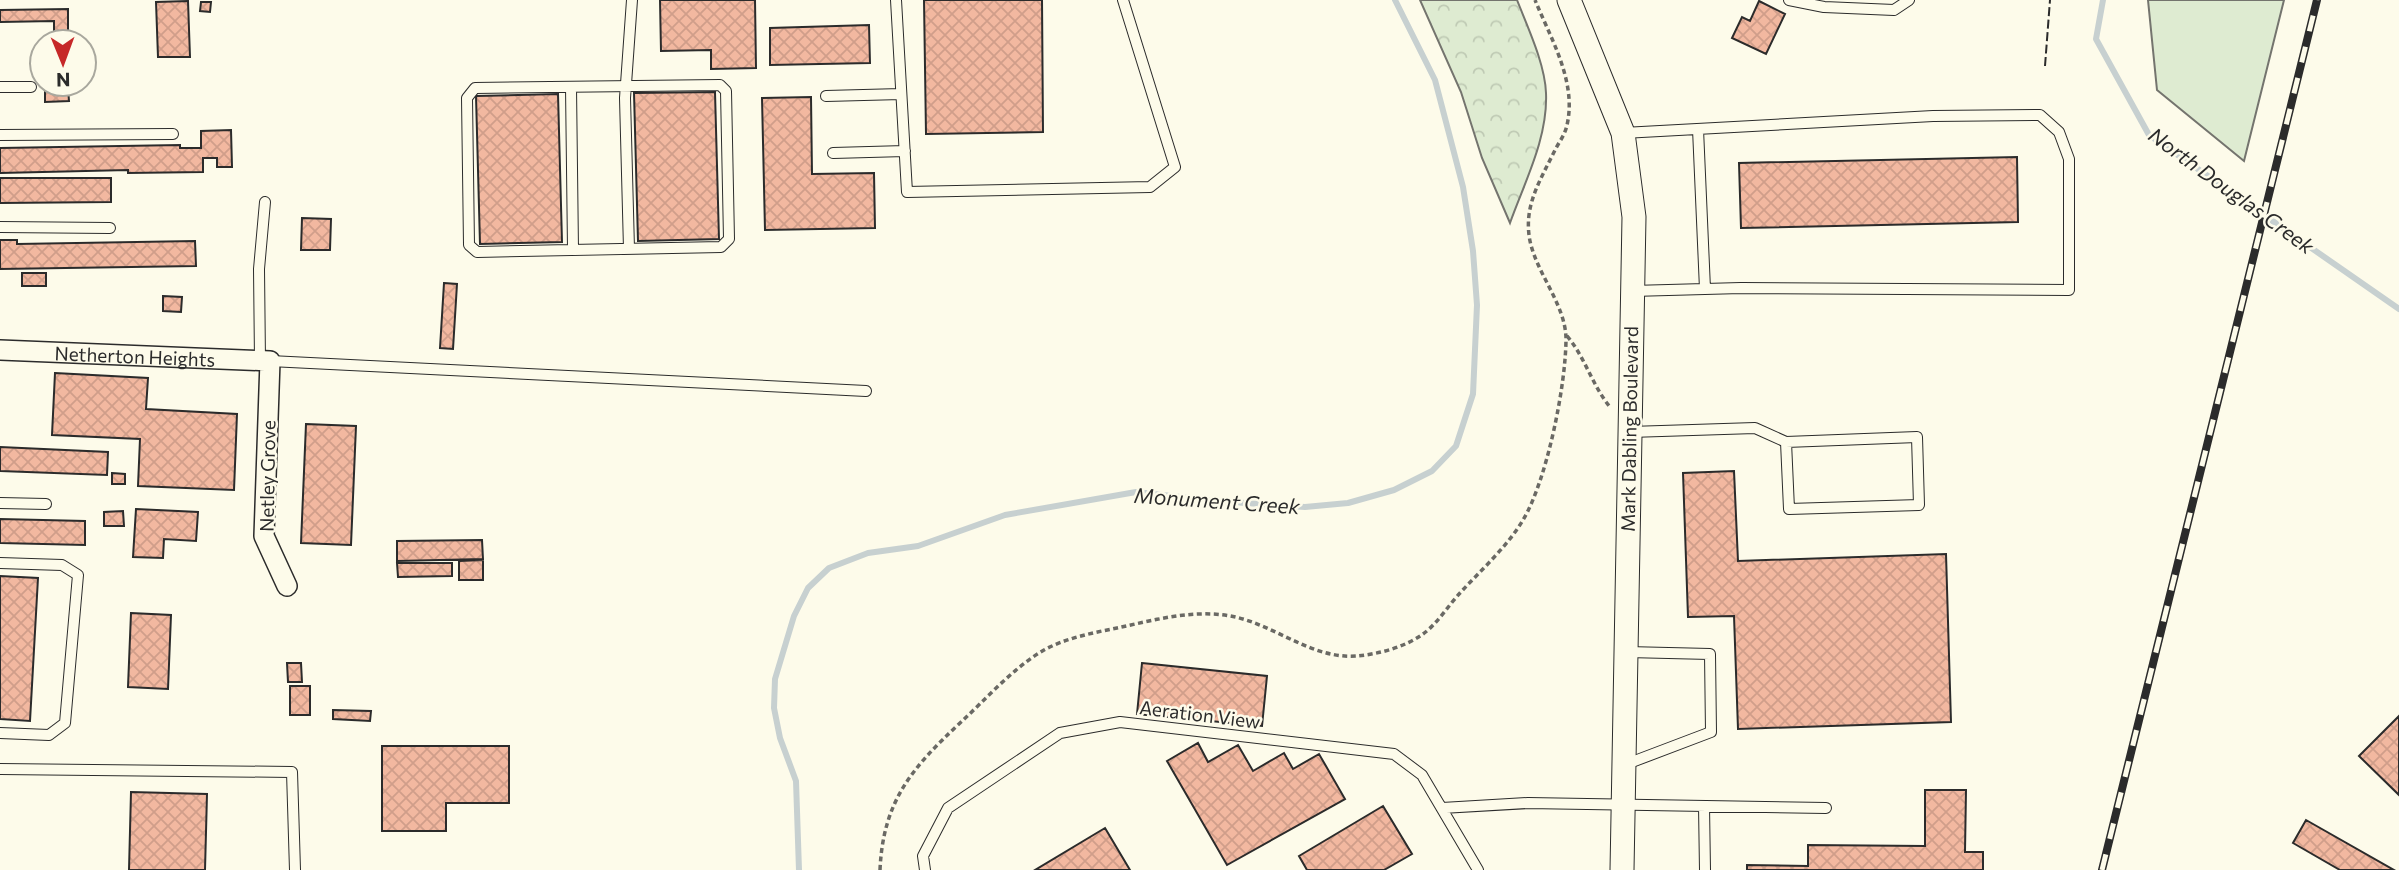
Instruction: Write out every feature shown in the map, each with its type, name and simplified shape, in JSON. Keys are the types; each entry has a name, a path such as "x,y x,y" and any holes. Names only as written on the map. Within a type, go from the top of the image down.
{"street":[{"name":"Mark Dabling Boulevard","path":"1569,0 1623,133 1634,217 1622,870"},
{"name":"Netherton Heights","path":"0,349 265,361"},
{"name":"Netley Grove","path":"265,361 264,536 287,586"}],"lane":[{"path":"629,249 626,86 632,0"},
{"path":"896,0 907,191 1150,187 1175,167 1123,0"},
{"path":"1789,0 1824,7 1894,10 1909,0"},
{"path":"720,85 726,91 729,239 721,247 477,252 469,245 467,98 475,88 571,87 720,85"},
{"path":"0,87 28,87"},
{"path":"571,87 573,250"},
{"path":"826,96 901,94"},
{"path":"1623,133 1933,116 2040,115 2059,132 2069,159 2069,290 1632,290"},
{"path":"1698,129 1705,289"},
{"path":"0,135 173,134"},
{"path":"833,153 905,151"},
{"path":"265,202 259,269 265,361 866,391"},
{"path":"0,228 110,228"},
{"path":"1629,432 1755,428 1786,442 1917,438 1919,505 1789,509 1786,442"},
{"path":"0,503 46,504"},
{"path":"0,563 62,565 78,575 65,723 49,735 0,733"},
{"path":"1624,765 1711,732 1710,653 1626,652"},
{"name":"Aeration View","path":"925,870 923,856 948,808 1060,733 1120,722 1394,754 1422,775 1478,870"},
{"path":"0,769 292,772 295,870"},
{"path":"1441,808 1528,803 1826,808"},
{"path":"1704,806 1705,870"}],"path":[{"path":"880,870 887,822 896,797 912,774 944,738 1017,671 1032,658 1056,645 1090,634 1196,614 1227,615 1244,619 1313,649 1337,655 1377,652 1422,635 1506,543 1528,511 1544,467 1564,370 1566,334 1559,311 1536,264 1528,229 1529,206 1564,134 1569,105 1564,72 1535,0"},
{"path":"1566,334 1574,344 1599,394 1629,432"}],"green space":[{"path":"1420,0 1517,0 1526,22 1543,70 1546,110 1534,159 1510,223 1482,158 1461,92"},
{"path":"2148,0 2284,0 2244,161 2157,90"}],"building":[{"path":"660,0 755,0 756,68 711,69 711,50 661,51"},
{"path":"924,0 1042,0 1043,132 926,134"},
{"path":"188,1 190,57 158,57 156,2"},
{"path":"1759,1 1785,14 1766,54 1732,38 1742,17 1750,21"},
{"path":"201,2 211,2 210,12 200,11"},
{"path":"68,9 68,28 54,28 54,21 0,22 0,10"},
{"path":"869,25 870,63 770,65 770,28"},
{"path":"715,92 719,239 638,241 634,93"},
{"path":"558,94 562,242 480,244 476,96"},
{"path":"811,97 812,174 874,173 875,228 765,230 762,98"},
{"path":"45,98 69,98 69,101 45,102"},
{"path":"231,130 232,167 217,167 217,158 203,158 203,172 128,173 128,170 0,173 0,148 180,145 180,148 201,148 201,131"},
{"path":"2017,157 2018,222 1741,228 1739,163"},
{"path":"0,178 111,178 111,202 0,203"},
{"path":"302,218 331,219 330,250 301,250"},
{"path":"0,240 17,240 17,244 195,241 196,266 0,269"},
{"path":"22,273 46,273 46,286 22,286"},
{"path":"444,283 457,284 453,349 440,348"},
{"path":"163,296 182,297 181,312 163,311"},
{"path":"55,373 148,378 146,409 237,414 234,490 138,486 140,439 52,435"},
{"path":"306,424 356,426 351,545 301,543"},
{"path":"0,447 108,452 107,475 0,471"},
{"path":"1734,471 1738,561 1946,554 1951,722 1738,729 1734,616 1688,617 1683,473"},
{"path":"112,473 125,474 125,484 112,484"},
{"path":"136,509 198,512 196,541 164,539 163,558 133,557"},
{"path":"123,511 124,526 104,526 104,512"},
{"path":"0,519 85,521 85,545 0,543"},
{"path":"482,540 483,559 397,561 397,541"},
{"path":"483,560 483,580 459,580 459,561"},
{"path":"397,563 452,563 452,576 398,577"},
{"path":"0,576 38,578 30,721 0,719"},
{"path":"131,613 171,615 168,689 128,687"},
{"path":"287,663 301,663 302,682 288,682"},
{"path":"1142,663 1267,676 1262,726 1137,714"},
{"path":"290,686 310,686 310,715 290,715"},
{"path":"333,710 371,711 370,721 333,719"},
{"path":"2399,716 2399,795 2359,756"},
{"path":"1198,743 1208,762 1238,745 1253,771 1284,753 1293,769 1319,754 1345,799 1227,865 1167,761"},
{"path":"382,746 509,746 509,803 446,803 446,831 382,831"},
{"path":"1925,790 1966,790 1965,852 1983,852 1983,870 1747,870 1747,865 1808,866 1808,845 1925,846"},
{"path":"131,792 207,794 205,870 129,870"},
{"path":"1383,806 1412,854 1384,870 1307,870 1299,856"},
{"path":"2306,820 2394,870 2340,870 2293,843"},
{"path":"1105,828 1130,870 1035,870"}],"waterway":[{"name":"Monument Creek","path":"799,870 796,781 780,738 774,708 775,679 794,616 808,588 829,568 868,553 918,546 1005,515 1136,492 1305,507 1348,503 1394,490 1432,471 1456,446 1473,394 1477,305 1473,251 1463,187 1435,80 1395,0"},
{"name":"North Douglas Creek","path":"2103,0 2096,39 2149,135 2399,309"}],"railway":[{"path":"2102,870 2317,0"}],"fence":[{"path":"2045,66 2050,0"}]}
